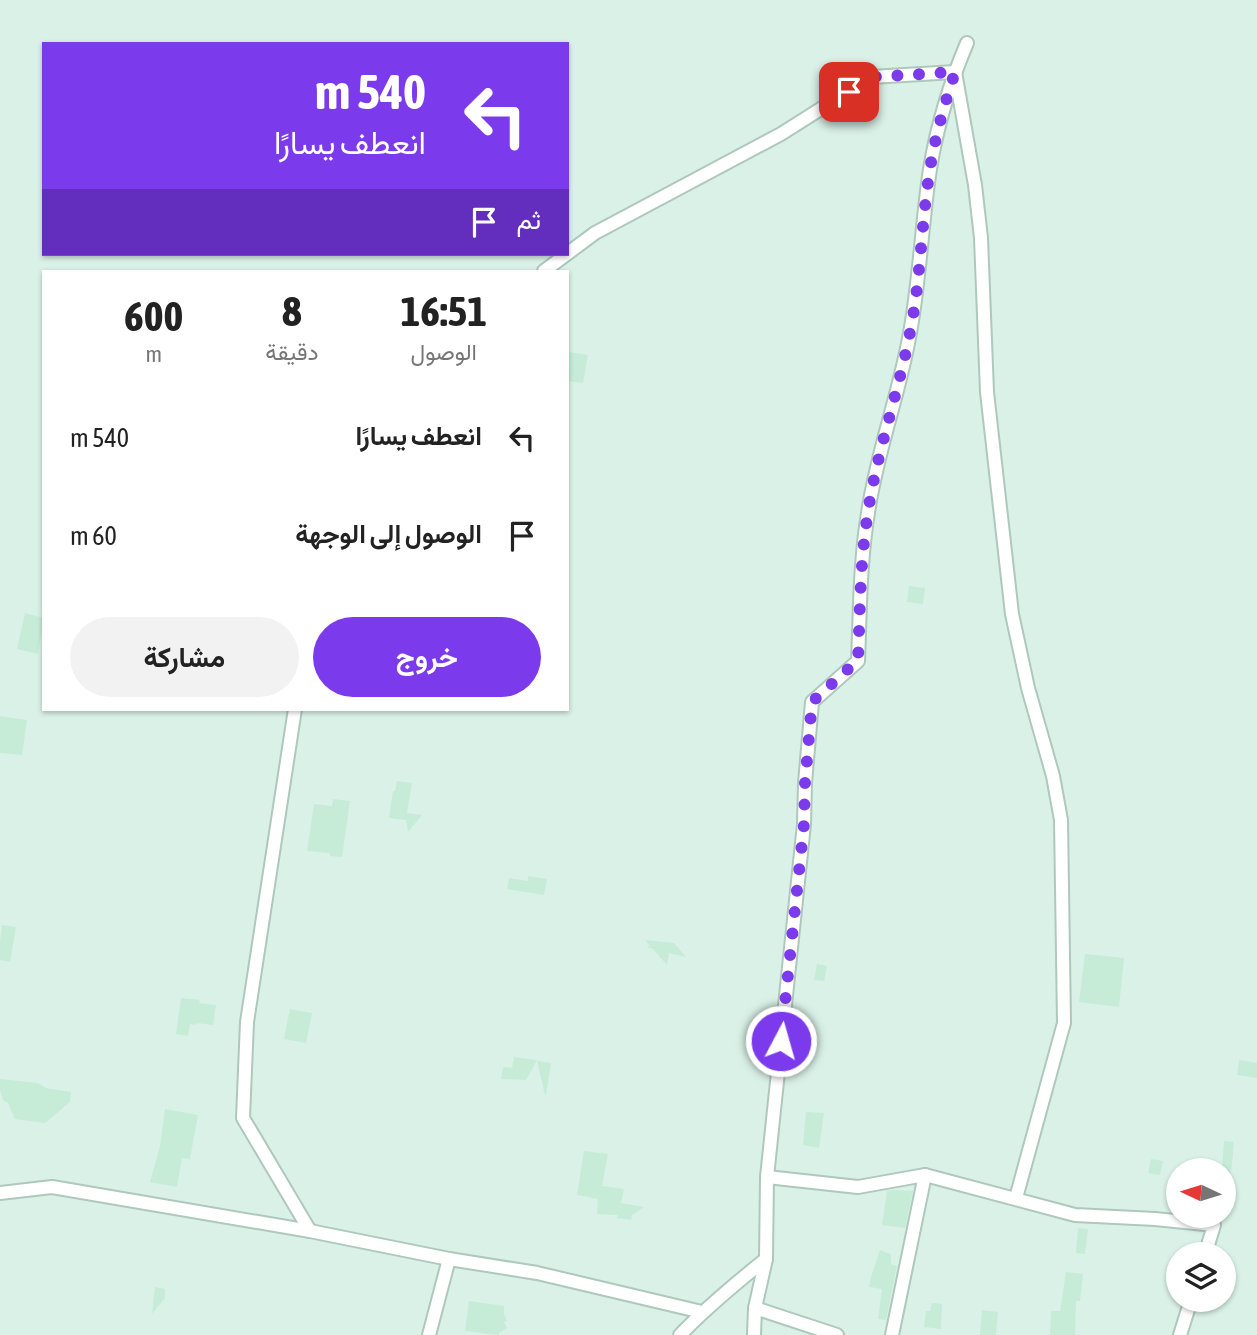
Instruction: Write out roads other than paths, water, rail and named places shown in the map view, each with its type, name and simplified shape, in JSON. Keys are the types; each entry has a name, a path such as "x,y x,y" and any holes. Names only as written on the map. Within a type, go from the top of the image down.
{"street":[{"path":"754,1335 755,1308 766,1259 767,1177 804,824 812,702 858,660 868,512 877,463 910,335 930,168 946,101 968,43"},
{"path":"569,252 595,233 781,134 872,77 955,72"},
{"path":"955,72 973,172 979,225 988,392 1012,614 1061,820 1064,1023 1016,1198"},
{"path":"545,270 564,256"},
{"path":"295,711 247,1022 243,1118 310,1231"},
{"path":"767,1177 858,1187 925,1175 1075,1215 1155,1219 1214,1226 1209,1242"},
{"path":"892,1335 925,1175"},
{"path":"0,1194 52,1187 537,1273 702,1312"},
{"path":"429,1335 449,1259"},
{"path":"680,1335 702,1312 766,1259"},
{"path":"755,1308 837,1335"},
{"path":"1180,1335 1187,1312"}]}
